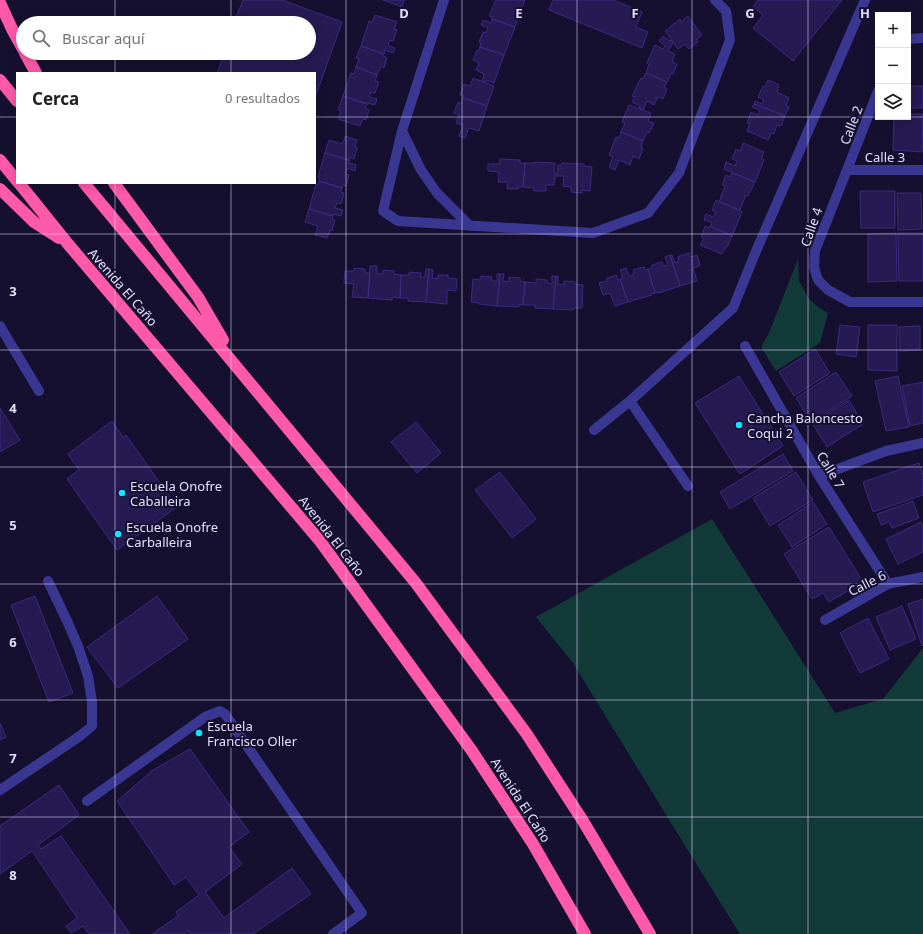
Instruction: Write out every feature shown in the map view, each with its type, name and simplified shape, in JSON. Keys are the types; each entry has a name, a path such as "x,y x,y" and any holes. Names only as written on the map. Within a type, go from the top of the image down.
{"highway":[{"path":"0,3 16,37"},
{"path":"29,60 35,72"},
{"path":"0,80 16,100"},
{"name":"Avenida El Caño","path":"0,160 16,180"},
{"name":"Avenida El Caño","path":"20,184 68,244 320,541 472,751 533,844 585,934"},
{"path":"85,184 415,582 521,726 583,821 650,934"},
{"path":"115,184 198,297 239,369"},
{"path":"0,189 34,222 68,244"}],"street":[{"path":"444,0 402,131 383,211 398,221 593,233 648,213 680,173 730,40 726,12 715,0"},
{"path":"594,430 630,401 733,308 864,0"},
{"path":"911,39 923,38"},
{"name":"Calle 2","path":"848,170 875,99"},
{"path":"402,131 421,170 437,192 470,226"},
{"name":"Calle 3","path":"848,170 923,170"},
{"name":"Calle 4","path":"848,170 815,251 814,267 818,280 828,290 850,302 923,302"},
{"path":"0,326 39,391"},
{"name":"Calle 7","path":"745,346 819,476 888,584"},
{"path":"630,401 688,486"},
{"path":"819,476 886,451 923,443"},
{"name":"Calle 6","path":"825,620 888,584 923,577"},
{"path":"0,790 80,736 92,726 92,702 88,676 73,634 48,581"},
{"path":"87,801 205,718 220,711 225,714 362,913 333,934"}],"green space":[{"path":"798,259 799,281 809,299 819,308 828,313 820,343 776,371 761,347 769,333"},
{"path":"712,519 835,713 883,699 923,648 923,934 740,934 573,663 536,617"}],"building":[{"path":"243,0 282,0 342,22 316,95 316,72 217,72 222,60 316,60 316,16 237,16"},
{"path":"383,0 404,0 402,7"},
{"path":"496,0 525,0 515,27 492,19 493,17 489,16"},
{"path":"553,0 613,0 642,12 636,27 648,32 642,48 549,10"},
{"path":"758,0 842,0 793,61 753,28 763,15 753,7"},
{"path":"375,15 397,22 394,29 397,30 393,41 390,40 388,45 395,48 393,53 385,50 384,54 361,46 369,21 372,22"},
{"path":"688,16 702,35 696,40 698,42 689,49 685,44 678,49 665,31 680,19 681,22"},
{"path":"492,19 515,27 504,55 480,47 481,43 479,42 483,32 486,33 488,28 481,25 483,20 491,23"},
{"path":"663,36 670,41 671,40 673,43 668,51 675,54 672,62 677,64 673,74 671,73 667,82 646,73 649,64 647,63 655,45 663,49 665,46 659,41"},
{"path":"361,46 384,54 383,56 387,58 384,68 381,66 377,75 356,67 359,59 356,58"},
{"path":"480,47 504,55 494,83 486,80 485,82 482,81 484,74 476,70 479,63 473,60 477,50 478,51"},
{"path":"356,67 377,75 375,81 379,82 375,93 371,92 369,97 377,99 375,105 367,104 343,96 351,73 354,74"},
{"path":"646,73 667,82 664,87 667,89 663,99 658,97 654,105 647,101 643,110 639,108 640,106 632,102 635,97 632,96 641,78 643,79"},
{"path":"473,78 494,86 487,106 463,98 464,96 460,95 464,84 470,86"},
{"path":"768,80 779,85 777,92 789,98 786,106 789,107 785,116 754,104 755,101 762,104 764,100 758,97 763,86 765,87"},
{"path":"911,86 923,86 923,108 911,108"},
{"path":"343,96 367,104 365,108 369,110 366,120 363,119 360,126 338,119 341,111 338,110"},
{"path":"463,98 487,106 479,131 469,128 465,138 459,136 463,125 456,123 459,115 454,113 458,102 461,104"},
{"path":"754,104 785,116 781,126 777,125 774,134 771,133 768,140 747,131 750,124 747,123 751,112 758,115 760,110 752,107"},
{"path":"629,105 651,113 648,121 654,123 649,133 647,132 643,141 621,132 625,123 622,122"},
{"path":"911,114 923,114 922,152 893,150 894,120 911,120"},
{"path":"621,132 643,141 641,147 643,148 639,159 633,156 630,165 619,160 615,170 609,167 613,157 609,155 616,137 619,138"},
{"path":"345,136 357,140 355,147 357,148 354,159 350,157 349,160 325,153 329,140 342,144"},
{"path":"743,143 764,152 761,159 764,160 755,182 724,169 726,162 735,166 737,161 732,159 736,149 740,151"},
{"path":"325,153 349,160 349,163 356,165 355,171 347,168 345,174 349,175 346,186 343,185 342,188 319,181 320,178 318,177"},
{"path":"500,159 520,160 520,163 525,163 523,187 518,187 518,189 507,189 507,182 498,182 499,172 488,171 488,164 500,164"},
{"path":"525,163 555,163 554,173 556,173 556,177 554,185 546,185 546,191 534,191 534,188 523,187"},
{"path":"562,163 584,164 584,166 592,167 590,191 582,190 582,193 571,192 571,187 563,186 564,176 557,176 558,165 562,165"},
{"path":"732,173 755,182 748,196 746,195 740,210 719,202 725,186 722,185 726,175 730,177"},
{"path":"319,181 342,188 341,192 344,193 341,204 337,203 335,208 343,210 341,216 333,214 333,216 309,209 316,184 318,185"},
{"path":"860,191 895,191 895,228 861,228"},
{"path":"897,193 921,193 922,229 898,230"},
{"path":"716,200 742,212 732,236 710,226 712,223 704,220 706,214 713,217 716,212 712,210"},
{"path":"309,209 333,216 332,219 335,220 332,231 330,230 327,238 315,235 318,226 305,222"},
{"path":"705,226 709,228 710,226 732,236 722,254 700,245 704,238 701,237"},
{"path":"896,233 897,281 868,282 868,234"},
{"path":"898,233 923,233 923,281 899,281"},
{"path":"689,253 690,257 697,255 700,266 693,268 697,281 680,286 670,255 672,255 675,263 679,261 678,257"},
{"path":"670,255 680,286 655,293 648,269 652,268 652,265 662,262 663,266 668,265 665,257"},
{"path":"370,266 377,266 377,274 382,274 383,270 394,271 394,274 401,275 400,298 392,297 392,300 368,298"},
{"path":"644,267 645,270 648,269 655,293 628,302 620,279 623,278 620,270 626,268 629,276 634,274 633,270"},
{"path":"354,268 365,269 365,273 370,273 368,298 352,297 354,284 344,283 345,271 354,271"},
{"path":"426,269 429,269 426,302 408,301 408,298 400,298 401,275 409,275 409,272 421,273 420,277 425,277"},
{"path":"429,269 433,270 432,278 438,279 438,275 448,275 448,278 457,279 456,291 447,290 447,304 426,302"},
{"path":"497,274 500,274 497,306 471,302 473,279 480,280 481,276 492,277 491,281 497,281"},
{"path":"500,274 504,274 503,281 509,282 509,277 520,278 520,281 525,282 523,305 519,304 519,307 497,306"},
{"path":"616,275 618,280 620,279 628,302 615,306 610,293 603,295 599,283 607,281 607,278"},
{"path":"552,276 556,276 553,309 535,308 535,305 523,305 525,282 536,283 536,279 547,280 547,283 552,284"},
{"path":"556,276 558,276 558,284 564,285 564,281 575,282 575,284 583,285 582,308 574,308 573,310 553,309"},
{"path":"840,325 860,327 856,357 836,354"},
{"path":"868,325 897,325 897,371 868,370"},
{"path":"920,326 920,350 900,351 899,327"},
{"path":"815,349 830,373 794,396 779,372"},
{"path":"836,372 852,396 811,422 796,398"},
{"name":"Cancha Baloncesto Coqui 2","path":"739,376 783,446 740,474 695,403"},
{"path":"898,376 909,427 886,431 875,381"},
{"path":"923,382 923,423 910,426 902,386"},
{"path":"849,400 863,424 827,447 812,423"},
{"path":"0,408 20,440 0,452"},
{"name":"Escuela Onofre Caballeira","path":"112,421 123,437 126,435 177,507 117,550 67,479 79,470 68,454"},
{"path":"416,422 441,453 417,473 391,442"},
{"path":"783,454 793,471 730,509 720,492"},
{"path":"919,463 923,475 923,495 873,512 863,482"},
{"path":"500,472 536,519 512,538 475,490"},
{"path":"796,472 813,500 770,526 753,498"},
{"path":"913,501 919,518 892,528 889,522 881,525 877,514"},
{"path":"813,502 827,524 792,547 778,525"},
{"path":"921,522 923,527 923,552 898,564 886,539"},
{"path":"829,527 863,582 829,602 823,593 812,599 784,554"},
{"path":"35,596 73,693 49,702 11,605"},
{"path":"157,596 188,639 118,688 87,647"},
{"path":"923,599 923,645 922,646 908,604"},
{"path":"902,606 916,639 890,650 876,617"},
{"path":"868,618 889,659 860,673 840,633"},
{"path":"0,723 6,737 0,740"},
{"name":"Escuela Francisco Oller","path":"190,749 249,832 229,847 242,864 205,892 224,918 292,868 311,894 253,934 190,934 188,931 184,934 152,934 178,916 176,912 199,895 186,877 174,885 117,801 153,770"},
{"path":"59,785 79,815 38,845 41,849 61,836 130,934 89,934 83,926 71,933 66,926 77,918 32,851 0,874 0,826"}],"place":[{"name":"Cancha Baloncesto Coqui 2","path":"739,425"},
{"name":"Escuela Onofre Caballeira","path":"122,493"},
{"name":"Escuela Onofre Carballeira","path":"118,534"},
{"name":"Escuela Francisco Oller","path":"199,733"}]}
